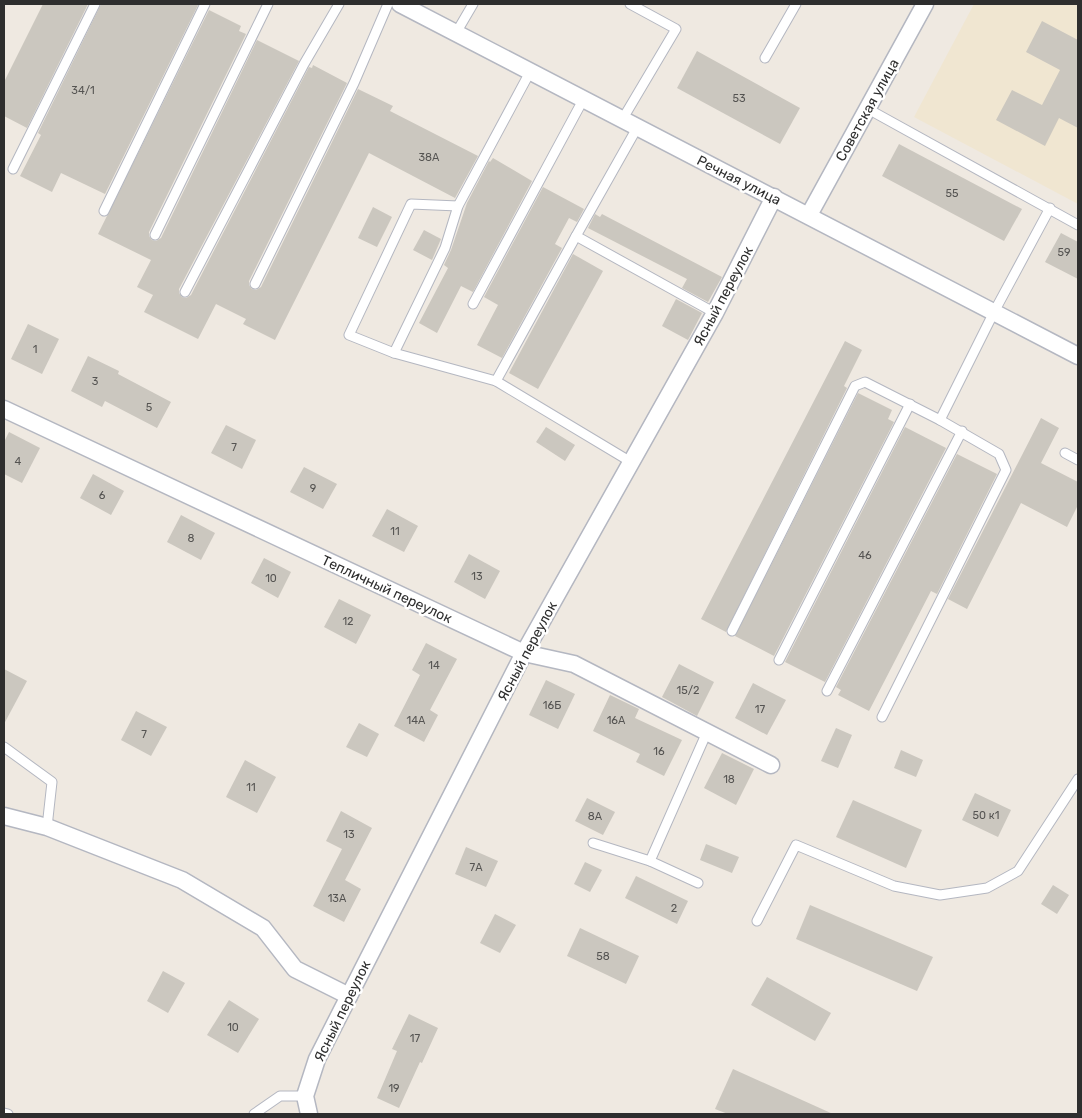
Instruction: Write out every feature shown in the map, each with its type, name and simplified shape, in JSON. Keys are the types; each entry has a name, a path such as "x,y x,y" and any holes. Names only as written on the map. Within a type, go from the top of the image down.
{"street":[{"name":"Речная улица","path":"400,4 1078,356"},
{"name":"Советская улица","path":"809,215 925,4"},
{"name":"Ясный переулок","path":"310,1114 306,1096 317,1059 524,653 715,313 774,197"},
{"name":"Тепличный переулок","path":"4,409 524,653 574,664 771,765"},
{"path":"4,816 47,827 182,880 263,928 295,969 349,996"}],"lane":[{"path":"13,168 95,4"},
{"path":"104,211 204,4"},
{"path":"155,235 268,4"},
{"path":"185,292 304,64 339,4"},
{"path":"255,284 354,83 388,4"},
{"path":"456,33 473,4"},
{"path":"622,120 676,29 630,4"},
{"path":"765,58 796,4"},
{"path":"394,353 445,248 458,206 530,72"},
{"path":"473,304 583,100"},
{"path":"868,109 1078,225"},
{"path":"496,381 637,128"},
{"path":"458,206 411,204 348,335 394,353 496,381 631,462"},
{"path":"940,420 994,312 1050,208"},
{"path":"576,236 715,313"},
{"path":"732,631 855,386 865,382 962,431 999,454 1006,470 882,717"},
{"path":"779,660 910,404"},
{"path":"827,691 962,431"},
{"path":"1065,453 1078,460"},
{"path":"650,860 707,732"},
{"path":"4,747 52,782 47,827"},
{"path":"757,922 796,845 894,886 940,895 987,888 1018,871 1078,779"},
{"path":"593,842 650,860 698,883"},
{"path":"252,1114 280,1096 306,1096"},
{"path":"4,1113 8,1114"}],"shaded area":[{"path":"974,4 1078,4 1078,204 914,117"}],"building":[{"path":"43,4 88,4 27,128 4,116 4,82"},
{"path":"101,4 198,5 105,194 61,173 52,192 20,176 41,135 38,133"},
{"path":"209,10 241,26 239,31 246,34 149,232 152,240 156,241 161,238 257,40 299,61 179,289 182,297 186,298 191,295 309,67 312,68 313,65 347,83 249,281 252,289 256,290 261,287 358,89 393,106 390,111 478,156 455,198 369,153 275,340 243,324 246,319 216,304 198,339 144,312 153,295 137,287 151,260 98,234"},
{"path":"1042,21 1078,40 1078,128 1059,118 1045,146 996,120 1012,90 1042,105 1060,70 1026,52"},
{"path":"697,51 800,108 780,144 677,88"},
{"path":"899,144 1022,209 1004,241 882,176"},
{"path":"493,158 532,181 473,292 461,286 437,333 419,323 448,268 444,265 467,203 489,161"},
{"path":"543,187 584,209 577,222 569,218 555,244 562,248 502,358 477,345 498,305 484,297"},
{"path":"373,207 392,217 377,247 358,238"},
{"path":"595,214 600,217 602,214 722,277 708,302 682,288 687,279 588,228"},
{"path":"424,230 441,239 432,260 413,250"},
{"path":"1061,233 1078,242 1078,279 1045,262"},
{"path":"573,254 603,271 538,389 509,373"},
{"path":"676,299 702,313 688,340 662,326"},
{"path":"28,324 59,339 42,374 11,359"},
{"path":"845,341 862,350 844,386 847,388 726,632 701,619"},
{"path":"88,356 119,371 118,374 171,402 157,428 105,401 102,407 71,391"},
{"path":"858,393 892,410 888,419 894,422 774,656 735,636"},
{"path":"1041,418 1059,428 1041,463 1078,482 1078,505 1067,527 1021,503 967,609 948,599"},
{"path":"226,425 256,440 242,469 211,453"},
{"path":"546,427 575,445 565,461 536,442"},
{"path":"905,427 946,448 825,682 785,662"},
{"path":"9,432 40,448 22,483 4,474 4,442"},
{"path":"957,454 997,474 937,594 931,591 869,711 838,695 841,690 836,687"},
{"path":"304,467 337,484 323,509 290,492"},
{"path":"93,474 124,491 111,515 80,498"},
{"path":"387,509 418,526 404,552 372,536"},
{"path":"181,515 215,533 201,560 167,542"},
{"path":"469,554 500,571 485,599 454,582"},
{"path":"264,558 291,572 278,598 251,583"},
{"path":"339,599 371,615 356,644 324,627"},
{"path":"426,643 457,659 430,710 438,715 424,742 394,726 420,675 412,670"},
{"path":"679,664 714,682 697,716 662,697"},
{"path":"4,669 27,681 4,724"},
{"path":"546,680 575,694 558,729 529,715"},
{"path":"753,683 786,700 767,735 735,718"},
{"path":"610,695 639,709 635,718 682,740 664,776 636,762 640,754 593,731"},
{"path":"136,711 167,727 151,756 121,740"},
{"path":"359,723 379,734 367,757 346,747"},
{"path":"836,728 852,735 838,768 821,761"},
{"path":"901,750 923,760 916,777 894,768"},
{"path":"722,753 754,769 736,805 704,788"},
{"path":"245,760 276,777 257,813 226,797"},
{"path":"975,793 1011,810 998,837 962,820"},
{"path":"587,798 615,812 603,835 575,821"},
{"path":"853,800 922,830 906,868 836,837"},
{"path":"341,811 372,828 345,880 361,889 344,922 313,906 342,849 326,841"},
{"path":"706,844 739,857 732,873 700,860"},
{"path":"466,847 498,861 486,887 455,874"},
{"path":"585,862 602,870 590,892 574,884"},
{"path":"636,876 688,901 677,924 625,898"},
{"path":"1053,885 1069,895 1057,914 1041,904"},
{"path":"810,905 933,957 917,991 796,939"},
{"path":"495,914 516,925 500,953 480,943"},
{"path":"580,928 639,956 626,984 567,956"},
{"path":"163,971 185,983 168,1013 147,1001"},
{"path":"767,977 831,1013 815,1041 751,1005"},
{"path":"229,1000 259,1019 238,1053 207,1035"},
{"path":"409,1014 438,1028 399,1108 377,1098 397,1051 392,1049"},
{"path":"733,1069 833,1114 728,1114 715,1109"}]}
